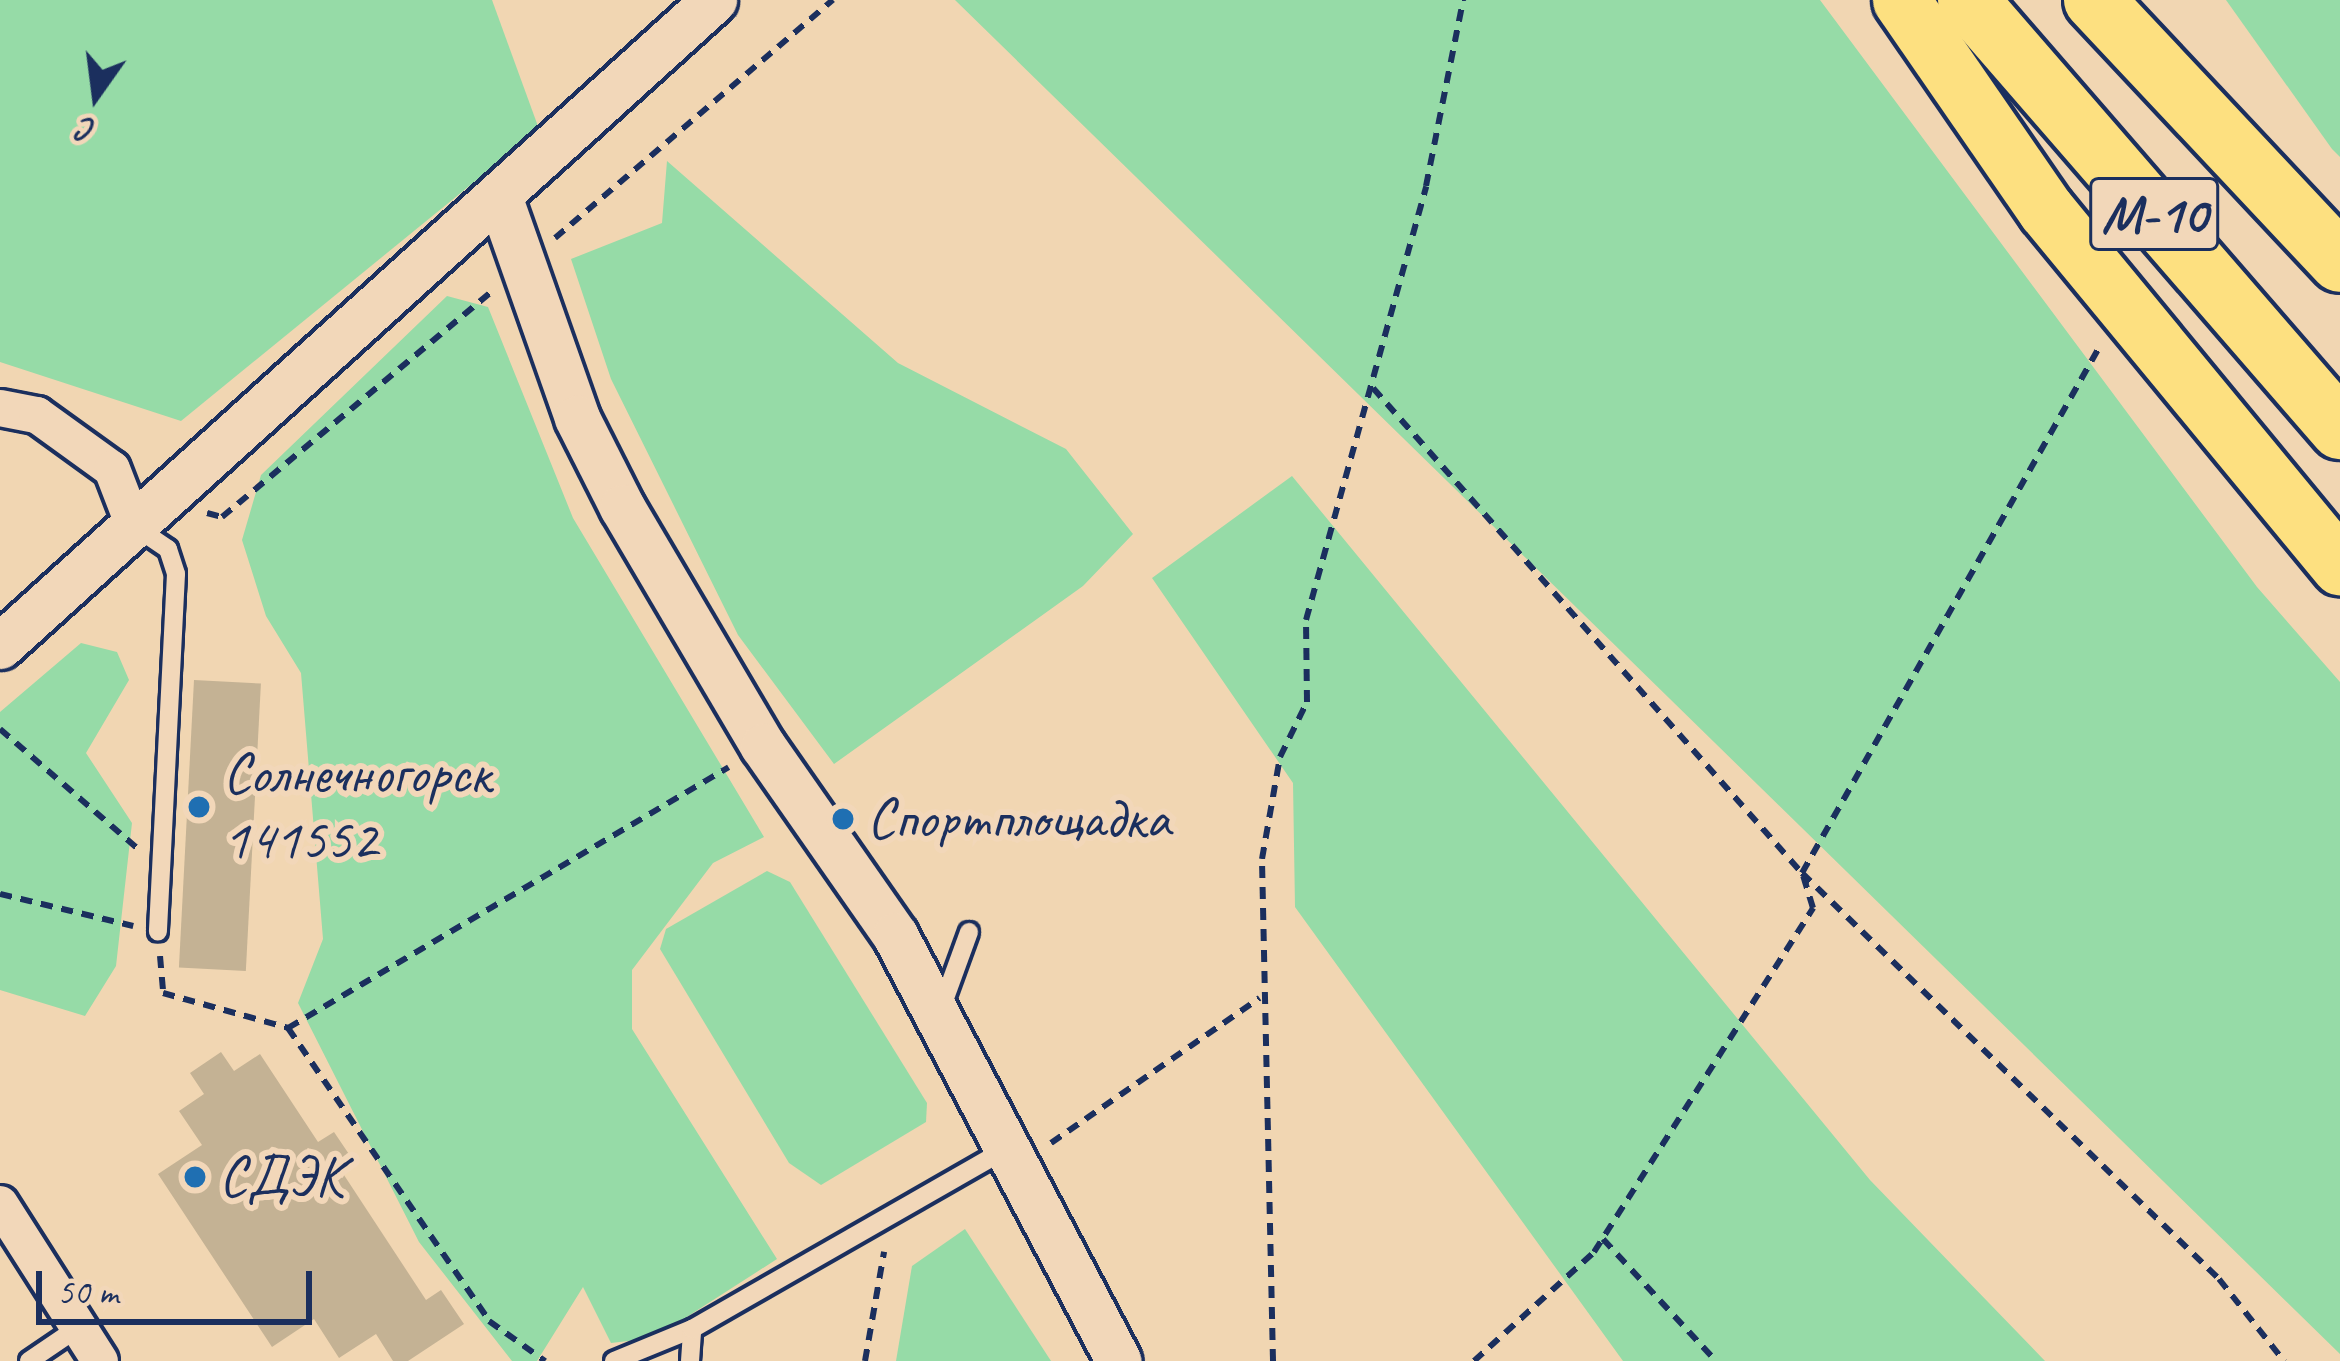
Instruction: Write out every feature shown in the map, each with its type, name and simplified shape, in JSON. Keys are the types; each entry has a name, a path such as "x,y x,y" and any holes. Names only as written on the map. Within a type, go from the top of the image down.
{"highway":[{"name":"М-10","path":"1968,0 2340,429"},
{"name":"М-10","path":"2094,0 2340,262"}],"main road":[{"path":"1900,0 2123,304 2340,567"}],"street":[{"path":"0,646 714,0"},
{"path":"499,196 577,418 764,746 895,935 1003,1151 1119,1361"},
{"path":"0,408 37,416 112,469 134,526"},
{"path":"0,1204 100,1361"}],"lane":[{"path":"134,526 168,549 176,574 158,932"},
{"path":"938,1019 968,932"},
{"path":"614,1361 692,1329 889,1222 1003,1151"},
{"path":"29,1361 79,1327"},
{"path":"690,1361 692,1329"}],"path":[{"path":"1273,1361 1260,998 1262,859 1280,757 1307,702 1306,620 1373,388 1463,0"},
{"path":"1474,1361 1603,1239 1813,908 1802,873 2123,304"},
{"path":"1373,388 1802,873 2219,1279 2284,1361"},
{"path":"0,729 161,869"},
{"path":"288,1028 764,746"},
{"path":"0,894 158,932 164,993 288,1028 489,1321 545,1361"},
{"path":"1003,1151 1047,1146 1260,998"},
{"path":"865,1361 889,1222"},
{"path":"1603,1239 1716,1361"}],"green space":[{"path":"0,0 492,0 539,129 181,421 0,362"},
{"path":"955,0 1820,0 2257,587 2340,682 2340,1354"},
{"path":"2226,0 2340,0 2340,157 2332,149"},
{"path":"667,161 898,363 1066,449 1133,534 1083,586 834,764 738,635 611,379 571,259 662,223"},
{"path":"447,296 488,307 573,518 764,837 713,863 632,970 632,1029 777,1259 654,1338 611,1343 583,1287 537,1361 512,1361 419,1242 298,1003 323,939 301,673 266,616 242,540 261,475"},
{"path":"1292,476 1870,1180 2045,1361 1623,1361 1295,907 1293,783 1152,578"},
{"path":"81,643 117,652 129,680 86,753 132,823 116,966 85,1016 0,990 0,712"},
{"path":"767,871 790,882 927,1103 926,1122 821,1185 789,1163 660,949 666,929"},
{"path":"965,1229 1051,1361 896,1361 912,1266"}],"building":[{"path":"194,680 261,684 246,971 179,968"},
{"path":"221,1052 234,1071 260,1054 318,1142 334,1132 355,1163 342,1172 426,1300 441,1290 464,1324 408,1361 393,1361 376,1334 339,1358 314,1319 272,1347 158,1174 202,1145 179,1111 204,1094 190,1073"}],"place":[{"name":"Солнечногорск 141552","path":"199,807"},
{"name":"Спортплощадка","path":"843,819"},
{"name":"СДЭК","path":"195,1177"}]}
